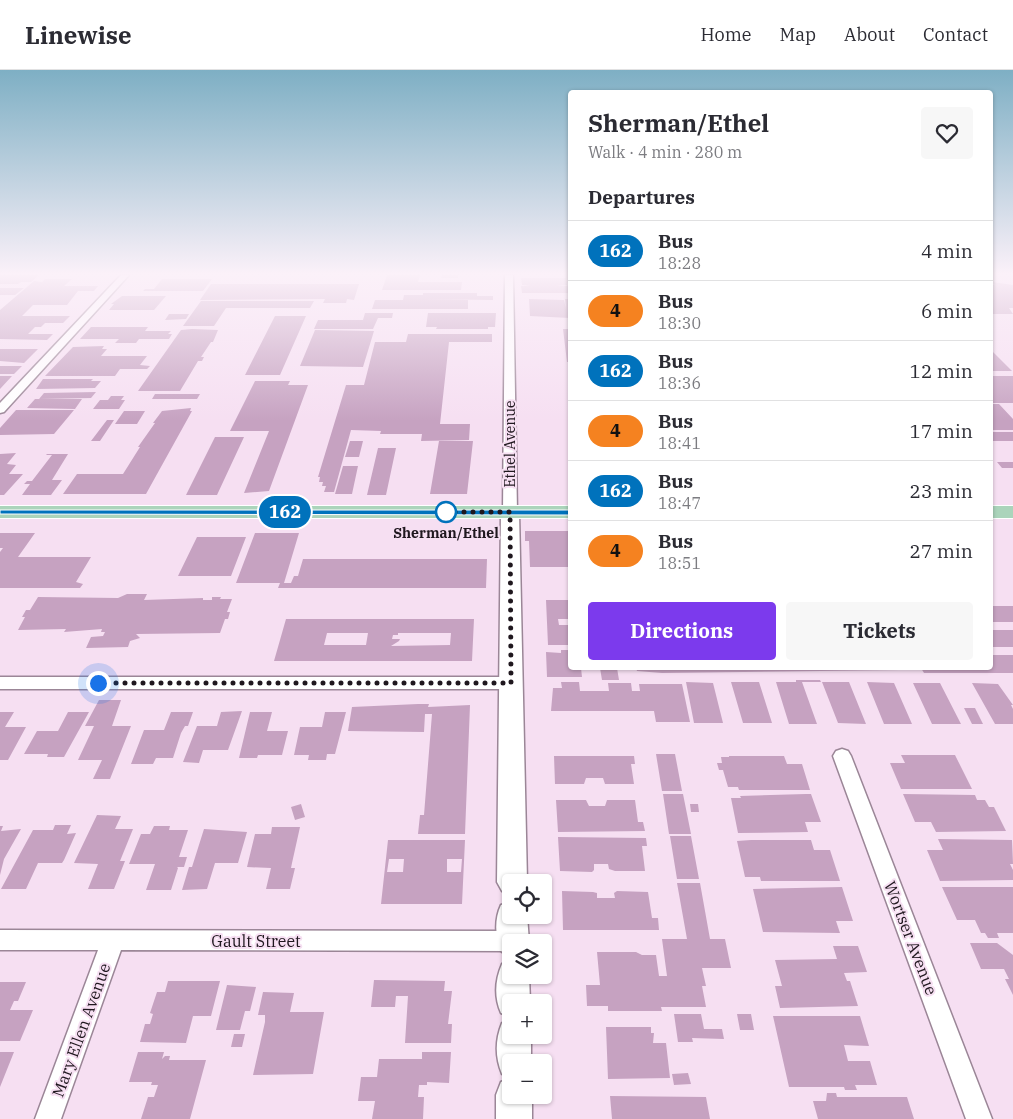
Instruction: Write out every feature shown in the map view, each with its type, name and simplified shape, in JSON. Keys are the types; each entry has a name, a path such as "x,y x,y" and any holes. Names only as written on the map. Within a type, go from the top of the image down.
{"main road":[{"path":"0,512 568,512"},
{"path":"993,512 1013,512"}],"street":[{"path":"0,410 79,324"},
{"name":"Ethel Avenue","path":"509,324 512,874"},
{"path":"0,683 511,683"},
{"name":"Wortser Avenue","path":"842,756 979,1119"},
{"name":"Gault Street","path":"0,940 113,941 513,933"},
{"name":"Mary Ellen Avenue","path":"48,1119 113,941"},
{"path":"514,1104 514,1119"}],"building":[{"path":"0,324 44,324 41,327 35,327 28,334 53,334 47,340 0,339"},
{"path":"184,324 215,324 214,326 183,326"},
{"path":"271,324 302,324 280,375 245,375"},
{"path":"316,324 375,324 373,329 314,329"},
{"path":"426,324 495,324 495,327 488,327 488,329 436,329 437,327 426,327"},
{"path":"91,327 148,327 145,331 171,331 168,334 172,334 169,339 139,339 136,343 115,343 119,339 80,339"},
{"path":"563,329 568,329 567,362"},
{"path":"181,330 218,330 213,342 211,342 201,357 204,357 202,361 198,361 180,391 138,391"},
{"path":"315,330 374,331 363,367 300,366"},
{"path":"408,334 492,334 492,342 449,342 440,424 470,424 469,440 421,441 422,434 380,434 381,431 351,430 334,492 324,492 326,486 322,486 323,482 319,482 320,477 318,477 346,385 364,385 375,342 406,342"},
{"path":"104,346 102,349 107,349 101,356 147,356 140,365 150,366 147,369 120,369 115,376 45,376 73,347"},
{"path":"0,349 38,349 24,363 0,361"},
{"path":"993,352 1012,371 993,371"},
{"path":"0,366 22,366 14,374 0,374"},
{"path":"0,376 12,376 0,389"},
{"path":"993,376 1013,376 1013,403 993,403"},
{"path":"43,379 93,379 91,381 101,381 95,388 36,389"},
{"path":"255,381 290,381 288,385 308,385 269,491 244,493 269,431 230,431"},
{"path":"96,392 91,398 39,399 44,393"},
{"path":"155,394 200,394 197,399 152,399"},
{"path":"111,396 124,396 121,400 125,400 119,409 93,409 100,400 108,400"},
{"path":"35,399 82,399 75,409 27,408"},
{"path":"993,404 999,404 1013,419 1013,430 993,430"},
{"path":"191,408 190,411 192,411 146,494 63,494 77,474 123,474 162,411"},
{"path":"16,410 74,410 54,434 0,435 0,428"},
{"path":"124,411 145,411 137,424 115,424"},
{"path":"107,420 114,420 100,441 91,441"},
{"path":"993,432 1013,432 1013,441 993,441"},
{"path":"215,437 244,437 217,495 186,495"},
{"path":"350,441 363,441 359,457 345,457"},
{"path":"439,441 473,441 467,494 430,494"},
{"path":"378,448 396,448 386,495 367,495"},
{"path":"16,453 7,464 16,465 9,474 23,474 4,495 0,495 0,454"},
{"path":"47,454 68,454 52,480 62,480 51,495 22,495 30,484 24,484 27,481 32,481 52,455"},
{"path":"997,462 1013,462 1013,468 1002,468"},
{"path":"343,466 358,466 352,494 335,494"},
{"path":"525,531 568,531 568,567 530,567 529,541 525,541"},
{"path":"0,533 35,533 18,557 91,557 76,582 83,584 80,588 0,588 0,552 3,548 0,548"},
{"path":"255,533 299,533 284,583 291,583 294,576 298,576 303,559 487,559 486,588 278,588 280,583 236,583"},
{"path":"197,537 246,537 231,576 178,576"},
{"path":"127,594 147,594 144,600 203,598 203,600 212,600 212,597 232,599 227,612 230,612 228,619 225,619 220,633 136,634 140,638 130,641 128,647 86,648 91,637 103,636 105,632 101,632 102,629 64,632 66,629 18,630 25,617 22,617 26,610 30,610 38,597 118,598"},
{"path":"546,600 568,600 568,619 558,619 559,625 568,625 568,645 548,645"},
{"path":"993,606 1013,606 1013,622 993,622"},
{"path":"286,619 474,619 472,661 274,661","holes":["327,633 368,633 366,645 324,645","398,633 451,633 450,645 391,646 399,641 400,639 392,639 393,635 398,635"]},
{"path":"993,630 1013,630 1013,647 993,647"},
{"path":"561,650 568,650 568,670 581,670 582,677 547,677 546,652 561,653"},
{"path":"993,655 1013,655 1013,673 924,673 922,670 993,670"},
{"path":"600,670 617,670 619,680 602,680"},
{"path":"637,670 899,670 662,673"},
{"path":"796,680 820,680 821,682 802,682 817,724 789,724 776,682 796,682"},
{"path":"561,682 579,682 580,691 609,691 608,683 631,683 632,691 640,691 639,684 682,684 690,722 656,722 654,711 551,711 553,688 562,688"},
{"path":"686,682 713,683 723,723 694,723"},
{"path":"731,682 759,682 772,723 743,723"},
{"path":"822,682 849,682 866,724 838,723"},
{"path":"867,682 894,683 912,724 884,724"},
{"path":"913,683 940,683 961,724 932,724"},
{"path":"972,683 998,684 1013,705 1011,705 1013,709 1013,724 995,724"},
{"path":"99,700 121,700 112,726 131,726 110,779 93,779 102,760 78,760 94,726 85,726"},
{"path":"429,704 428,707 470,705 465,834 418,834 420,815 424,815 432,714 425,714 424,732 348,731 352,707"},
{"path":"964,708 975,708 983,724 972,724"},
{"path":"242,711 228,750 203,750 199,763 183,762 197,726 217,726 221,712"},
{"path":"0,712 14,712 5,727 26,727 8,760 0,760"},
{"path":"68,712 89,712 64,757 47,757 48,754 24,754 37,731 58,731"},
{"path":"171,712 193,712 188,726 185,726 181,733 173,758 156,758 153,764 131,764 144,730 164,730"},
{"path":"250,712 272,712 267,731 288,731 282,755 258,755 257,758 239,758"},
{"path":"325,712 346,712 335,754 327,754 326,760 308,760 309,755 294,755 300,727 322,727"},
{"path":"656,754 675,754 682,791 662,791"},
{"path":"901,755 955,755 972,789 901,789 890,763 905,763"},
{"path":"554,756 634,756 635,764 631,764 634,784 605,784 603,778 586,778 584,784 555,784"},
{"path":"784,756 787,764 802,764 810,790 739,790 738,787 728,787 723,770 719,770 717,763 722,763 721,757"},
{"path":"663,794 683,794 691,834 669,834"},
{"path":"811,794 821,822 805,822 808,832 738,833 731,798 741,798 740,796"},
{"path":"903,794 975,795 977,800 985,800 989,807 994,807 1006,831 936,832 931,822 915,822"},
{"path":"556,800 586,800 589,806 605,806 607,800 635,800 638,822 643,822 645,831 558,832"},
{"path":"301,804 305,817 295,820 291,807"},
{"path":"690,804 698,804 699,812 691,812"},
{"path":"97,815 121,816 115,829 133,829 120,861 125,861 114,889 88,889 98,864 74,863"},
{"path":"55,825 71,825 67,834 76,833 62,863 38,863 26,889 1,889 33,830 53,830"},
{"path":"0,826 3,826 1,831 21,829 4,859 0,875"},
{"path":"154,826 170,826 169,830 188,830 179,857 187,857 184,867 177,867 171,890 146,890 155,864 129,864 141,834 150,834"},
{"path":"272,827 300,827 291,868 295,868 290,889 266,889 271,868 247,867 255,834 271,834"},
{"path":"204,829 247,832 238,863 215,863 207,889 182,890 189,867 192,867"},
{"path":"670,836 691,836 699,879 677,879"},
{"path":"558,837 646,838 647,846 642,846 645,871 615,871 609,869 608,864 594,864 592,872 560,871"},
{"path":"938,839 1012,840 1013,864 1010,864 1013,870 1013,880 940,881 927,850 943,850"},
{"path":"388,840 465,840 462,904 381,904","holes":["389,859 404,859 403,872 387,872","447,859 462,859 461,872 447,872"]},
{"path":"811,840 814,850 830,850 840,881 761,881 760,877 745,877 737,841"},
{"path":"677,883 700,883 710,939 725,939 731,968 702,968 706,986 702,986 706,1007 661,1007 662,1011 608,1011 608,1006 587,1006 586,985 600,985 597,952 636,952 642,955 656,955 659,976 667,976 662,939 687,939"},
{"path":"842,887 853,921 836,921 840,933 763,932 753,889"},
{"path":"942,887 1013,887 1013,933 997,933 999,938 988,938 985,933 981,933 975,920 957,920"},
{"path":"562,891 593,892 597,893 597,898 615,898 614,893 617,891 648,892 652,918 658,918 659,930 563,930"},
{"path":"970,943 997,943 1013,955 1013,995 1005,979 1009,979 1004,969 981,969"},
{"path":"833,946 858,946 867,972 844,973 847,981 850,981 858,1006 780,1008 775,986 782,986 775,960 837,959"},
{"path":"374,980 445,981 444,991 452,991 448,1024 452,1024 451,1043 405,1043 408,996 396,996 395,1007 371,1007"},
{"path":"168,981 220,981 211,1016 193,1016 186,1043 140,1042 145,1024 150,1024 153,1014 150,1013 157,992 165,992"},
{"path":"0,982 26,982 18,1001 14,1001 10,1010 33,1010 20,1041 0,1041"},
{"path":"227,985 256,987 250,1011 245,1011 240,1030 216,1030"},
{"path":"263,992 294,993 290,1012 324,1012 313,1074 253,1075 265,1022 265,1015 258,1015"},
{"path":"674,1014 701,1014 704,1029 722,1029 724,1039 692,1038 693,1042 678,1042"},
{"path":"737,1014 751,1014 754,1030 740,1030"},
{"path":"773,1016 860,1016 869,1046 844,1045 848,1061 870,1061 877,1085 855,1085 857,1090 845,1090 844,1087 789,1087"},
{"path":"606,1027 651,1027 651,1033 654,1033 653,1043 666,1043 670,1078 608,1079"},
{"path":"234,1034 245,1034 242,1047 231,1047"},
{"path":"0,1052 14,1052 0,1087"},
{"path":"138,1052 164,1052 162,1059 165,1056 170,1056 169,1060 206,1060 190,1119 141,1119 148,1097 154,1097 158,1085 151,1085 152,1082 129,1082"},
{"path":"422,1052 451,1052 449,1083 427,1082 427,1085 419,1085 418,1097 424,1097 423,1119 372,1119 375,1101 358,1101 361,1077 377,1077 379,1059 422,1059"},
{"path":"688,1073 691,1084 674,1085 672,1074"},
{"path":"827,1093 836,1093 837,1097 907,1097 914,1119 818,1119 813,1101 826,1101"},
{"path":"610,1096 706,1097 710,1119 612,1119"}],"bus line":[{"name":"162","path":"0,512 568,512"}],"place":[{"name":"Sherman/Ethel","path":"446,512"}],"route":[{"path":"98,683 511,683 510,512 442,512 446,512"}]}
